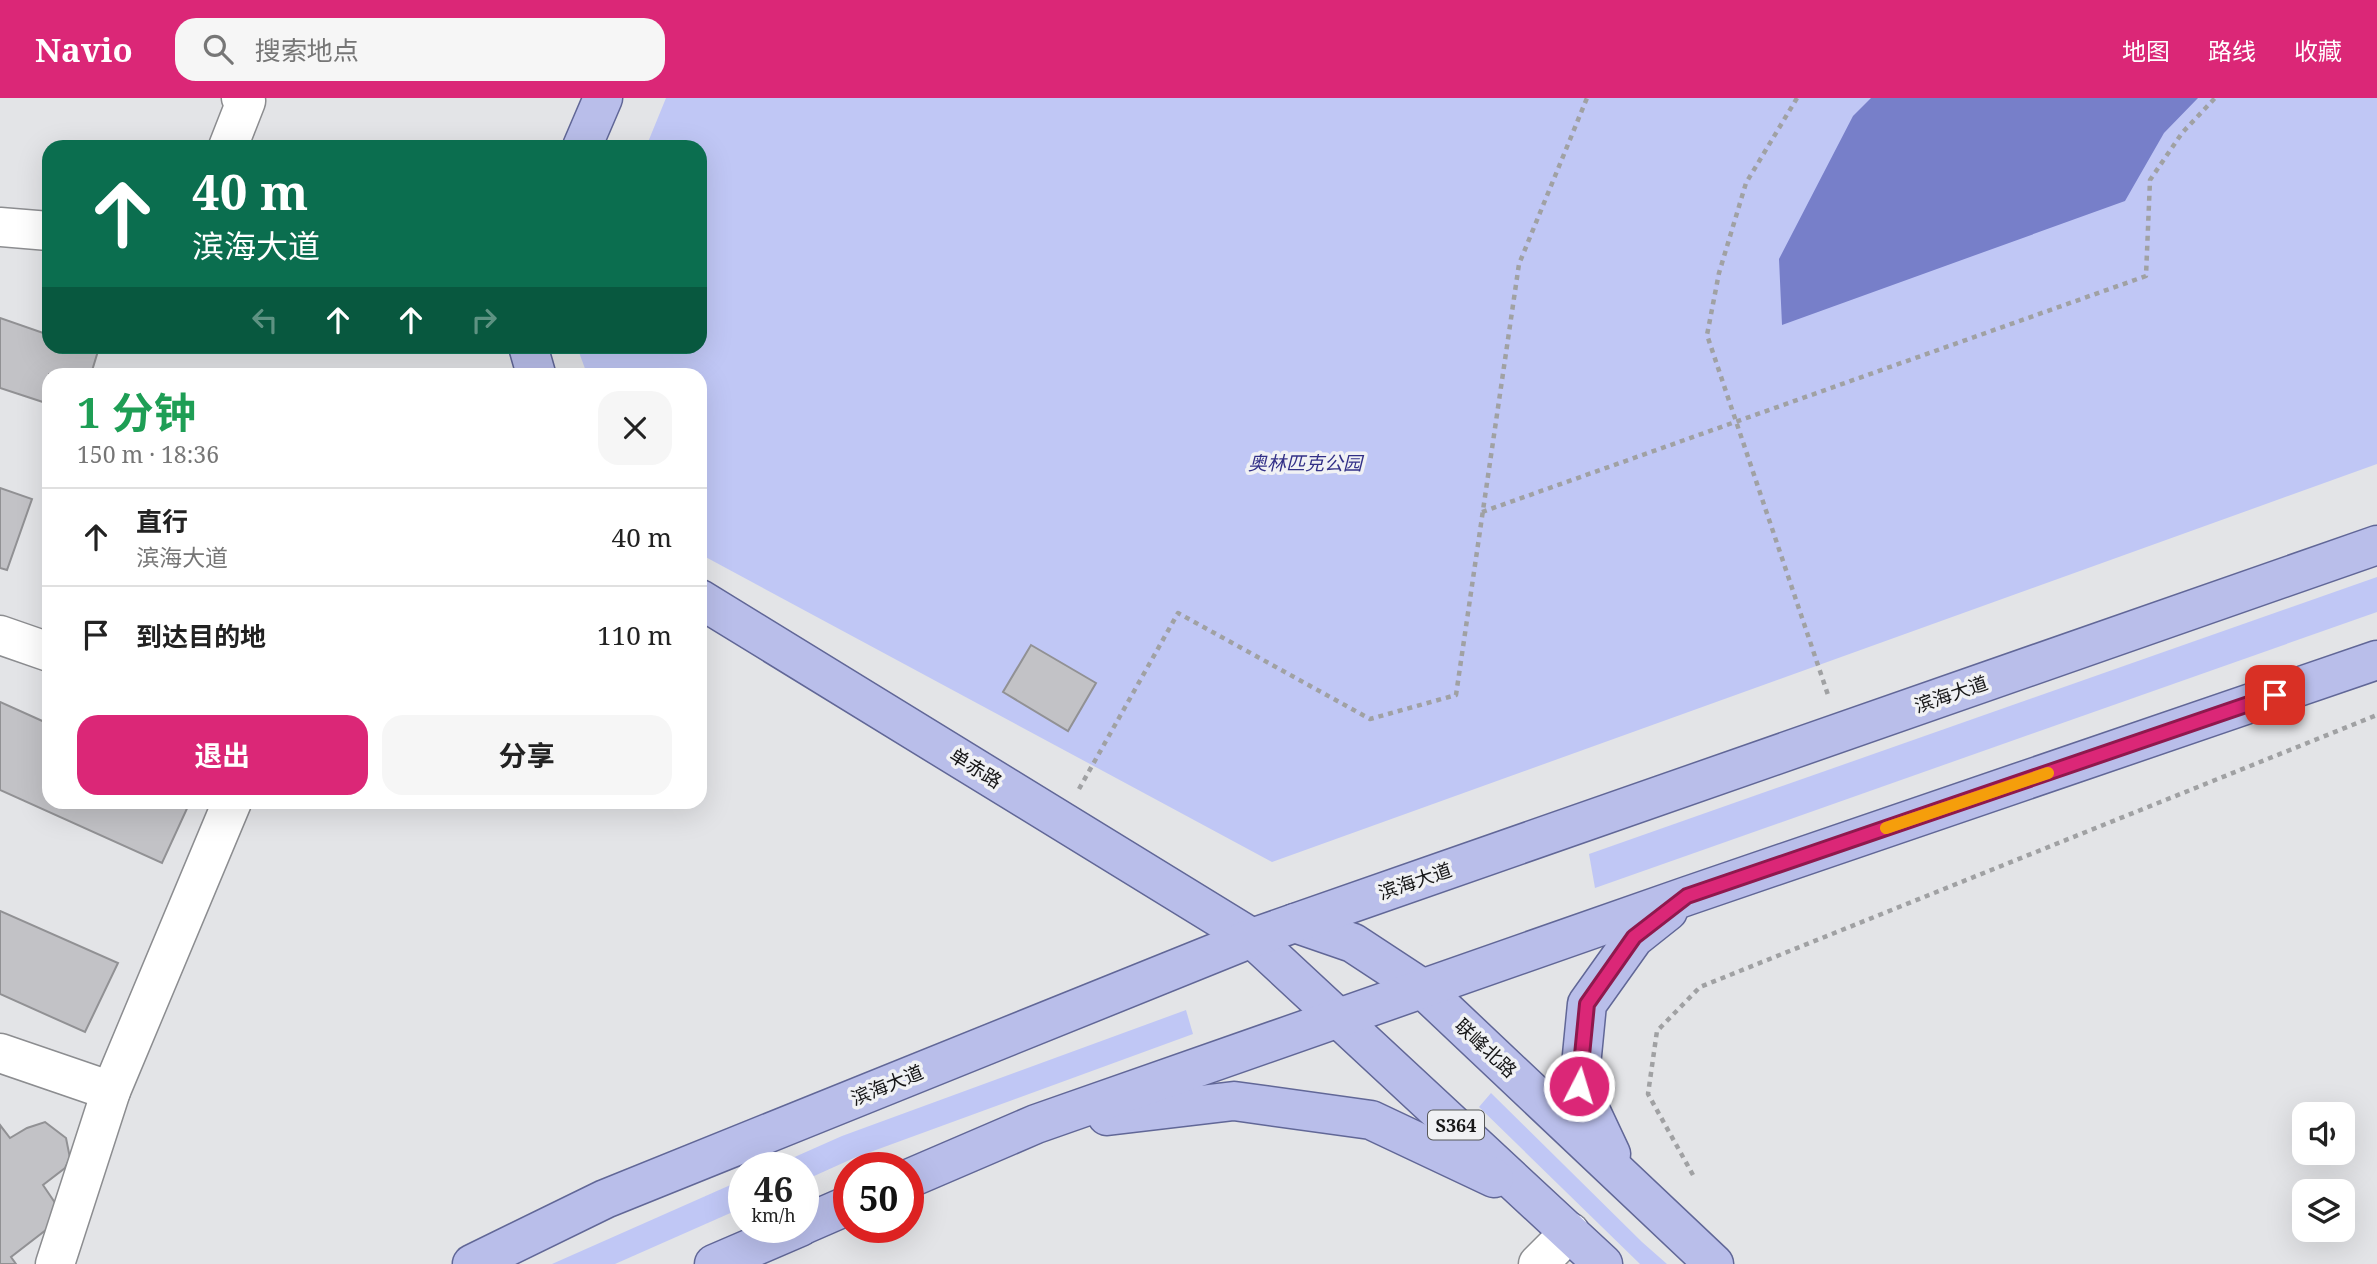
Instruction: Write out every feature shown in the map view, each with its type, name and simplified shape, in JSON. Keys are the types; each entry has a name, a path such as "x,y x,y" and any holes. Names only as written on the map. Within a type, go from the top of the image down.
{"main road":[{"path":"585,140 603,98"},
{"name":"滨海大道","path":"472,1264 605,1199 1252,938 2377,545"},
{"name":"单赤路","path":"707,602 1252,938"},
{"path":"924,1172 1036,1124 1687,896 2377,660"},
{"path":"1619,1172 1579,1086 1587,1004 1634,937 1687,896"},
{"name":"联峰北路","path":"1295,923 1353,943 1423,989 1714,1264"},
{"name":"S364","path":"1252,938 1604,1264"},
{"path":"1036,1124 1234,1101 1371,1120 1484,1171 1570,1232"},
{"path":"714,1264 762,1243"}],"street":[{"path":"231,140 246,101 241,98"},
{"path":"0,227 42,230"},
{"path":"0,635 42,650"},
{"path":"55,1264 111,1091 229,809"},
{"path":"0,1053 111,1091"},
{"path":"1538,1264 1570,1232"}],"path":[{"path":"1074,798 1178,613 1370,719 1456,695 1519,264 1579,111 1587,98"},
{"path":"1797,98 1746,183 1719,273 1707,335 1830,701"},
{"path":"1481,513 2146,275 2150,180 2182,133 2215,98"},
{"path":"1693,1175 1648,1094 1657,1031 1700,987 2377,715"}],"green space":[{"name":"奥林匹克公园","path":"666,98 2377,98 2377,464 1272,862 707,558 707,368 585,368 580,354 707,354 707,140 649,140"},
{"path":"2377,577 2377,612 1595,888 1589,854"},
{"path":"1186,1010 1193,1034 870,1152 833,1152 833,1167 819,1174 819,1152 806,1152 842,1136"},
{"path":"1491,1093 1667,1264 1640,1264 1479,1107"},
{"path":"728,1186 728,1214 615,1264 552,1264"}],"water":[{"path":"1871,98 2198,98 2164,133 2125,201 1782,325 1779,259 1853,116"}],"building":[{"path":"0,318 42,333 42,354 97,354 93,368 42,368 42,402 0,388"},
{"path":"0,488 32,499 7,570 0,568"},
{"path":"1031,645 1096,683 1068,731 1003,692"},
{"path":"0,702 42,721 42,809 0,790"},
{"path":"42,809 187,809 162,863"},
{"path":"0,911 118,963 85,1032 0,994"},
{"path":"45,1122 66,1138 70,1158 65,1168 43,1185 64,1216 11,1257 16,1264 0,1264 0,1125 10,1138"}],"slow traffic":[{"path":"1886,828 2048,773"}],"route":[{"path":"1579,1086 1587,1004 1634,937 1687,896 2275,695"}]}
